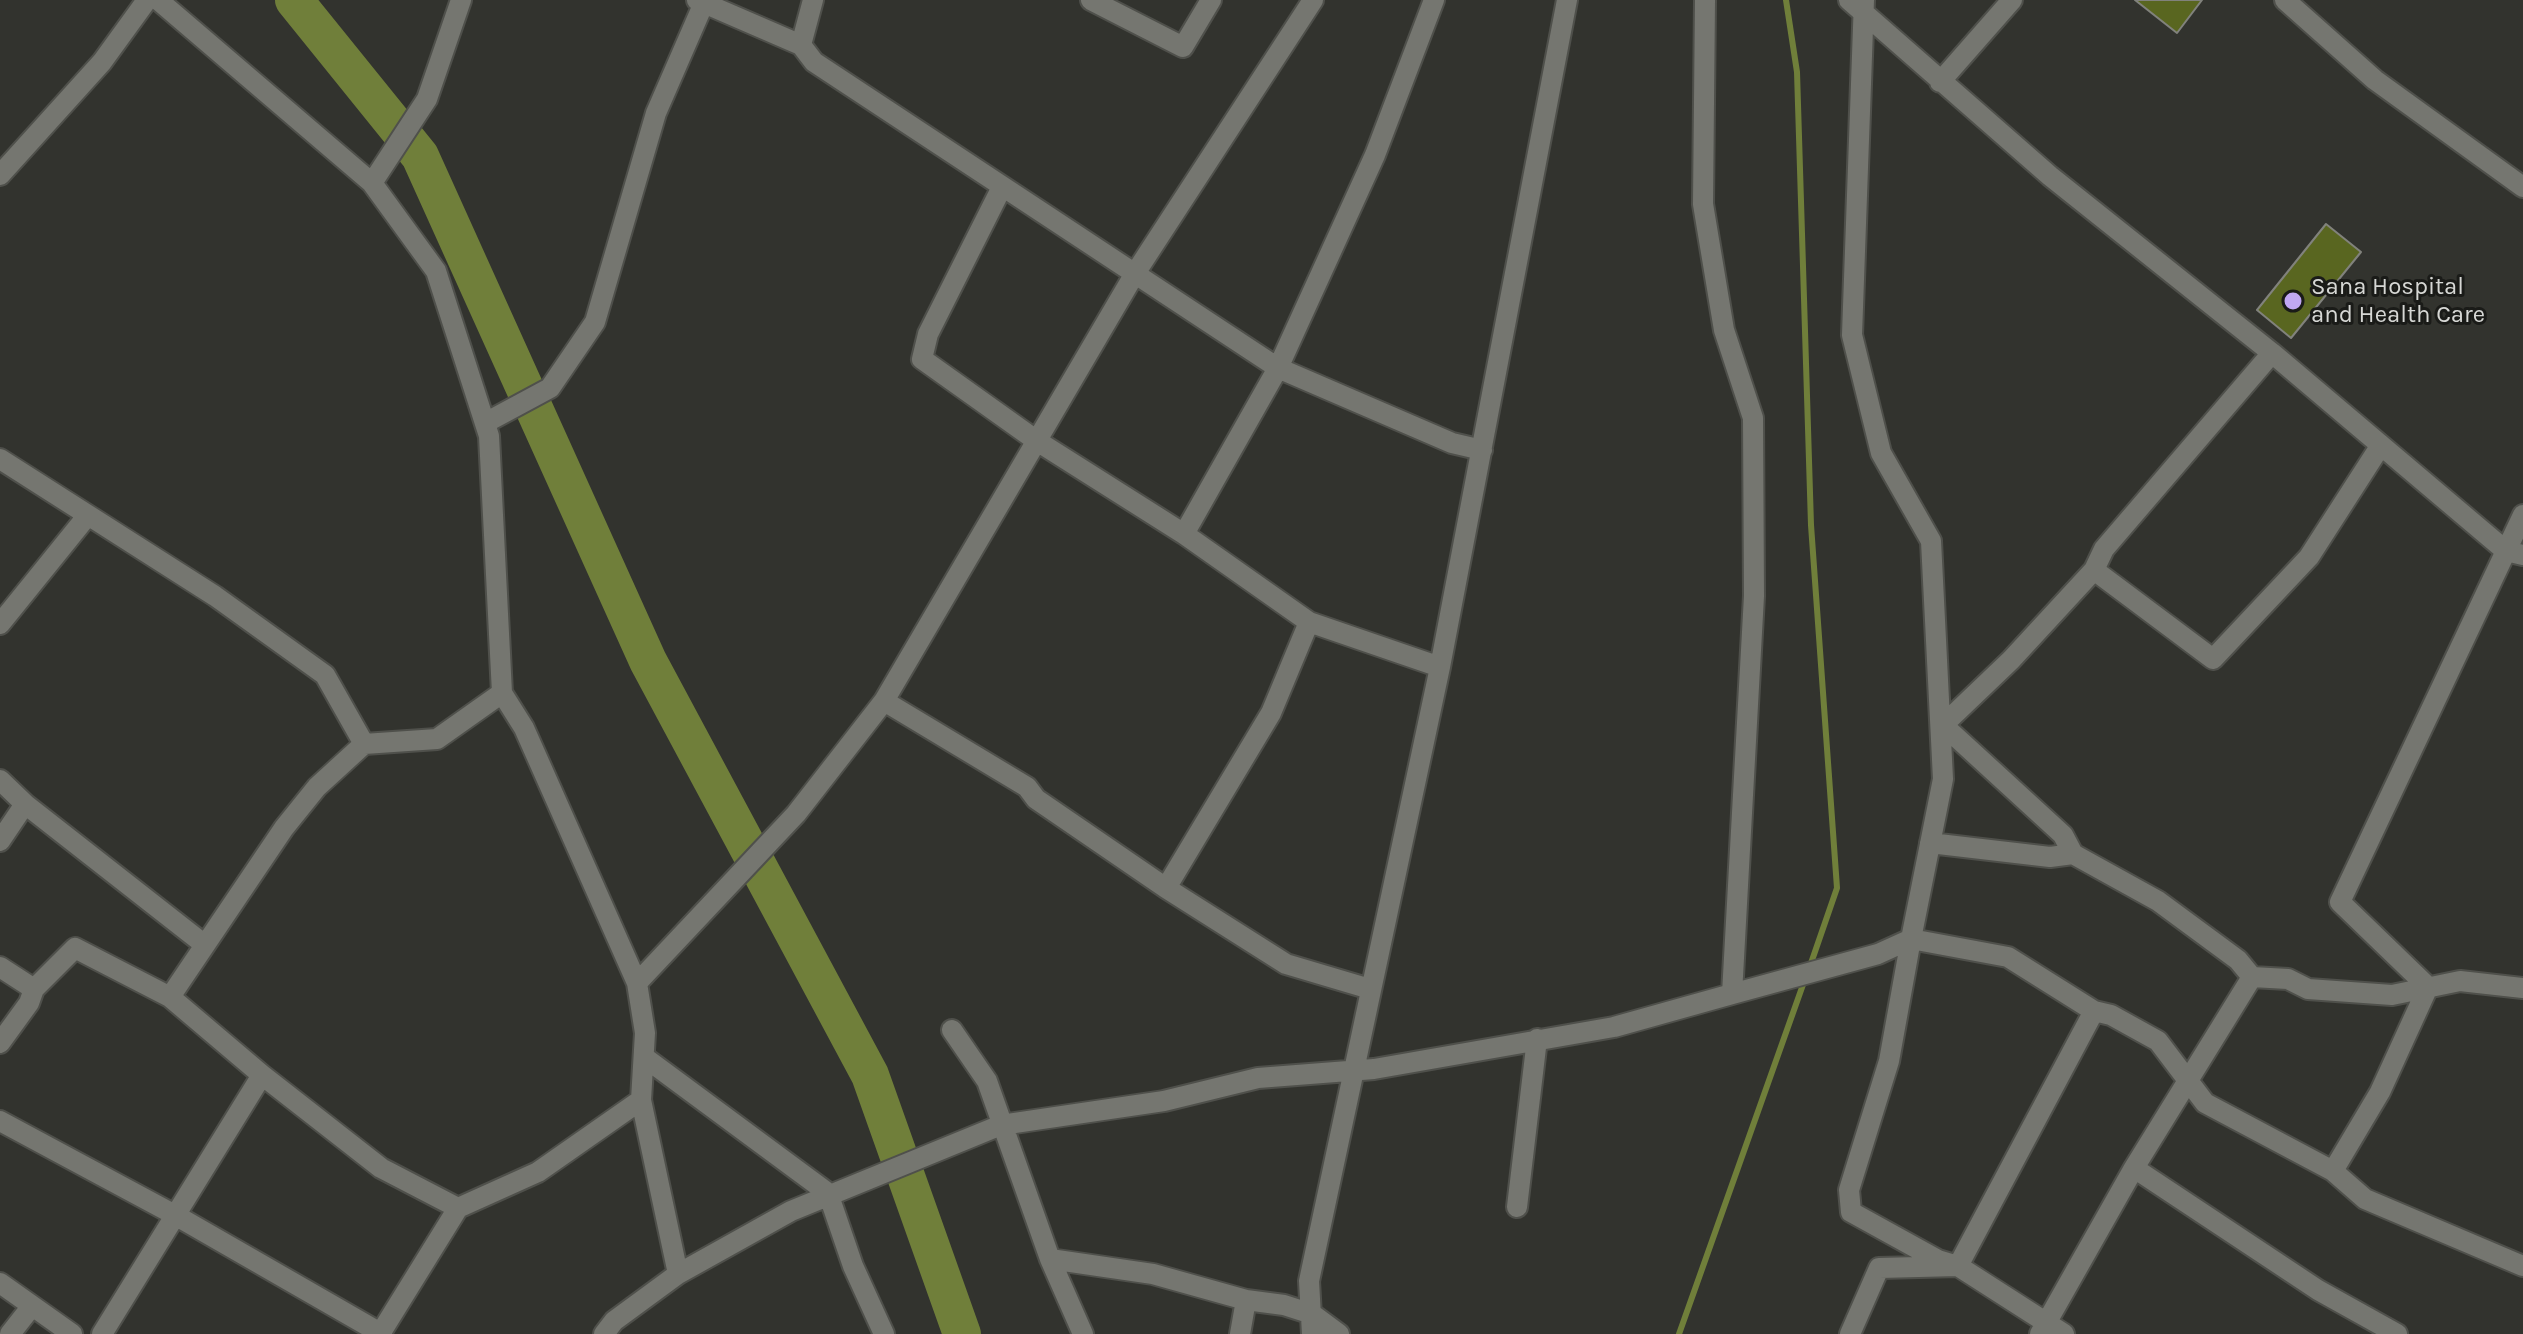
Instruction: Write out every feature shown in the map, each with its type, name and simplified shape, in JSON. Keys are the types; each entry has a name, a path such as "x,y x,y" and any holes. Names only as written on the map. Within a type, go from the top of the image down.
{"street":[{"path":"0,175 102,62 147,0"},
{"path":"158,0 372,183 436,271 489,436 502,693 524,728 637,983 645,1033 641,1100 678,1274"},
{"path":"372,183 427,99 461,0"},
{"path":"801,45 813,0"},
{"path":"1091,0 1183,47 1211,0"},
{"path":"637,983 796,814 884,701 1134,275 1313,0"},
{"path":"1184,534 1278,368 1375,155 1434,0"},
{"path":"1312,1324 1309,1281 1351,1071 1440,667 1567,0"},
{"path":"1705,0 1703,204 1724,330 1753,418 1754,596 1732,994"},
{"path":"1940,82 2012,0"},
{"path":"2285,0 2375,80 2523,187"},
{"path":"485,423 550,388 595,322 656,113 700,3 801,45 814,62 1278,368 1452,443 1482,450"},
{"path":"1858,5 1940,82 2050,176 2272,353 2514,553"},
{"path":"1858,5 1852,335 1881,453 1931,541 1943,725 1943,779 1889,1061 1849,1190 1851,1212 1938,1260 1958,1266 2043,1328 2064,1334"},
{"path":"1002,187 928,334 922,359 1037,441 1184,534 1309,622 1440,667"},
{"path":"1943,725 2011,660 2094,570 2104,549 2272,353"},
{"path":"2094,570 2213,659 2309,557 2381,445"},
{"path":"0,459 215,596 325,675 364,744"},
{"path":"0,624 88,515"},
{"path":"2428,987 2340,902 2514,553 2523,515"},
{"path":"1166,888 1271,713 1309,622"},
{"path":"170,997 284,828 317,787 364,744 437,739 502,693"},
{"path":"884,701 1027,787 1036,799 1166,888 1286,964 1370,989"},
{"path":"1943,725 2063,835 2073,854 2158,901 2238,960 2252,977 2288,979 2308,989 2392,995 2460,981 2523,988"},
{"path":"0,780 25,804 205,945"},
{"path":"0,841 25,804"},
{"path":"1930,843 2050,857 2073,854"},
{"path":"604,1334 614,1321 678,1274 828,1193 1001,1125 1164,1101 1258,1078 1351,1071 1614,1027 1878,954 1911,939 2008,957 2094,1011 2111,1015 2158,1041 2205,1103 2333,1171 2365,1199 2523,1266"},
{"path":"0,1043 29,1003 34,989 75,948 170,997 262,1075 381,1168 458,1208"},
{"path":"0,967 34,989"},
{"path":"2043,1328 2134,1168 2252,977"},
{"path":"2333,1171 2380,1092 2428,987"},
{"path":"1958,1266 2094,1011"},
{"path":"952,1030 987,1081 1050,1259 1083,1334"},
{"path":"1517,1207 1537,1039"},
{"path":"644,1057 828,1193 853,1266 884,1334"},
{"path":"102,1334 262,1075"},
{"path":"0,1121 175,1215 381,1334 458,1208 538,1172 641,1100"},
{"path":"2134,1168 2318,1290 2397,1334"},
{"path":"1050,1259 1153,1274 1246,1300 1284,1305 1312,1324 1339,1334"},
{"path":"1850,1334 1879,1268 1958,1266"},
{"path":"0,1283 72,1334"},
{"path":"1240,1334 1246,1300"},
{"path":"10,1334 32,1306"}],"building":[{"path":"2135,0 2202,0 2177,33"},
{"path":"2326,224 2361,252 2291,338 2257,310"}],"waterway":[{"path":"294,0 420,156 648,661 870,1075 962,1334"},
{"path":"1786,0 1797,72 1811,525 1837,888 1809,969"},
{"path":"1679,1334 1805,979"}],"place":[{"name":"Sana Hospital and Health Care","path":"2293,301"}]}
